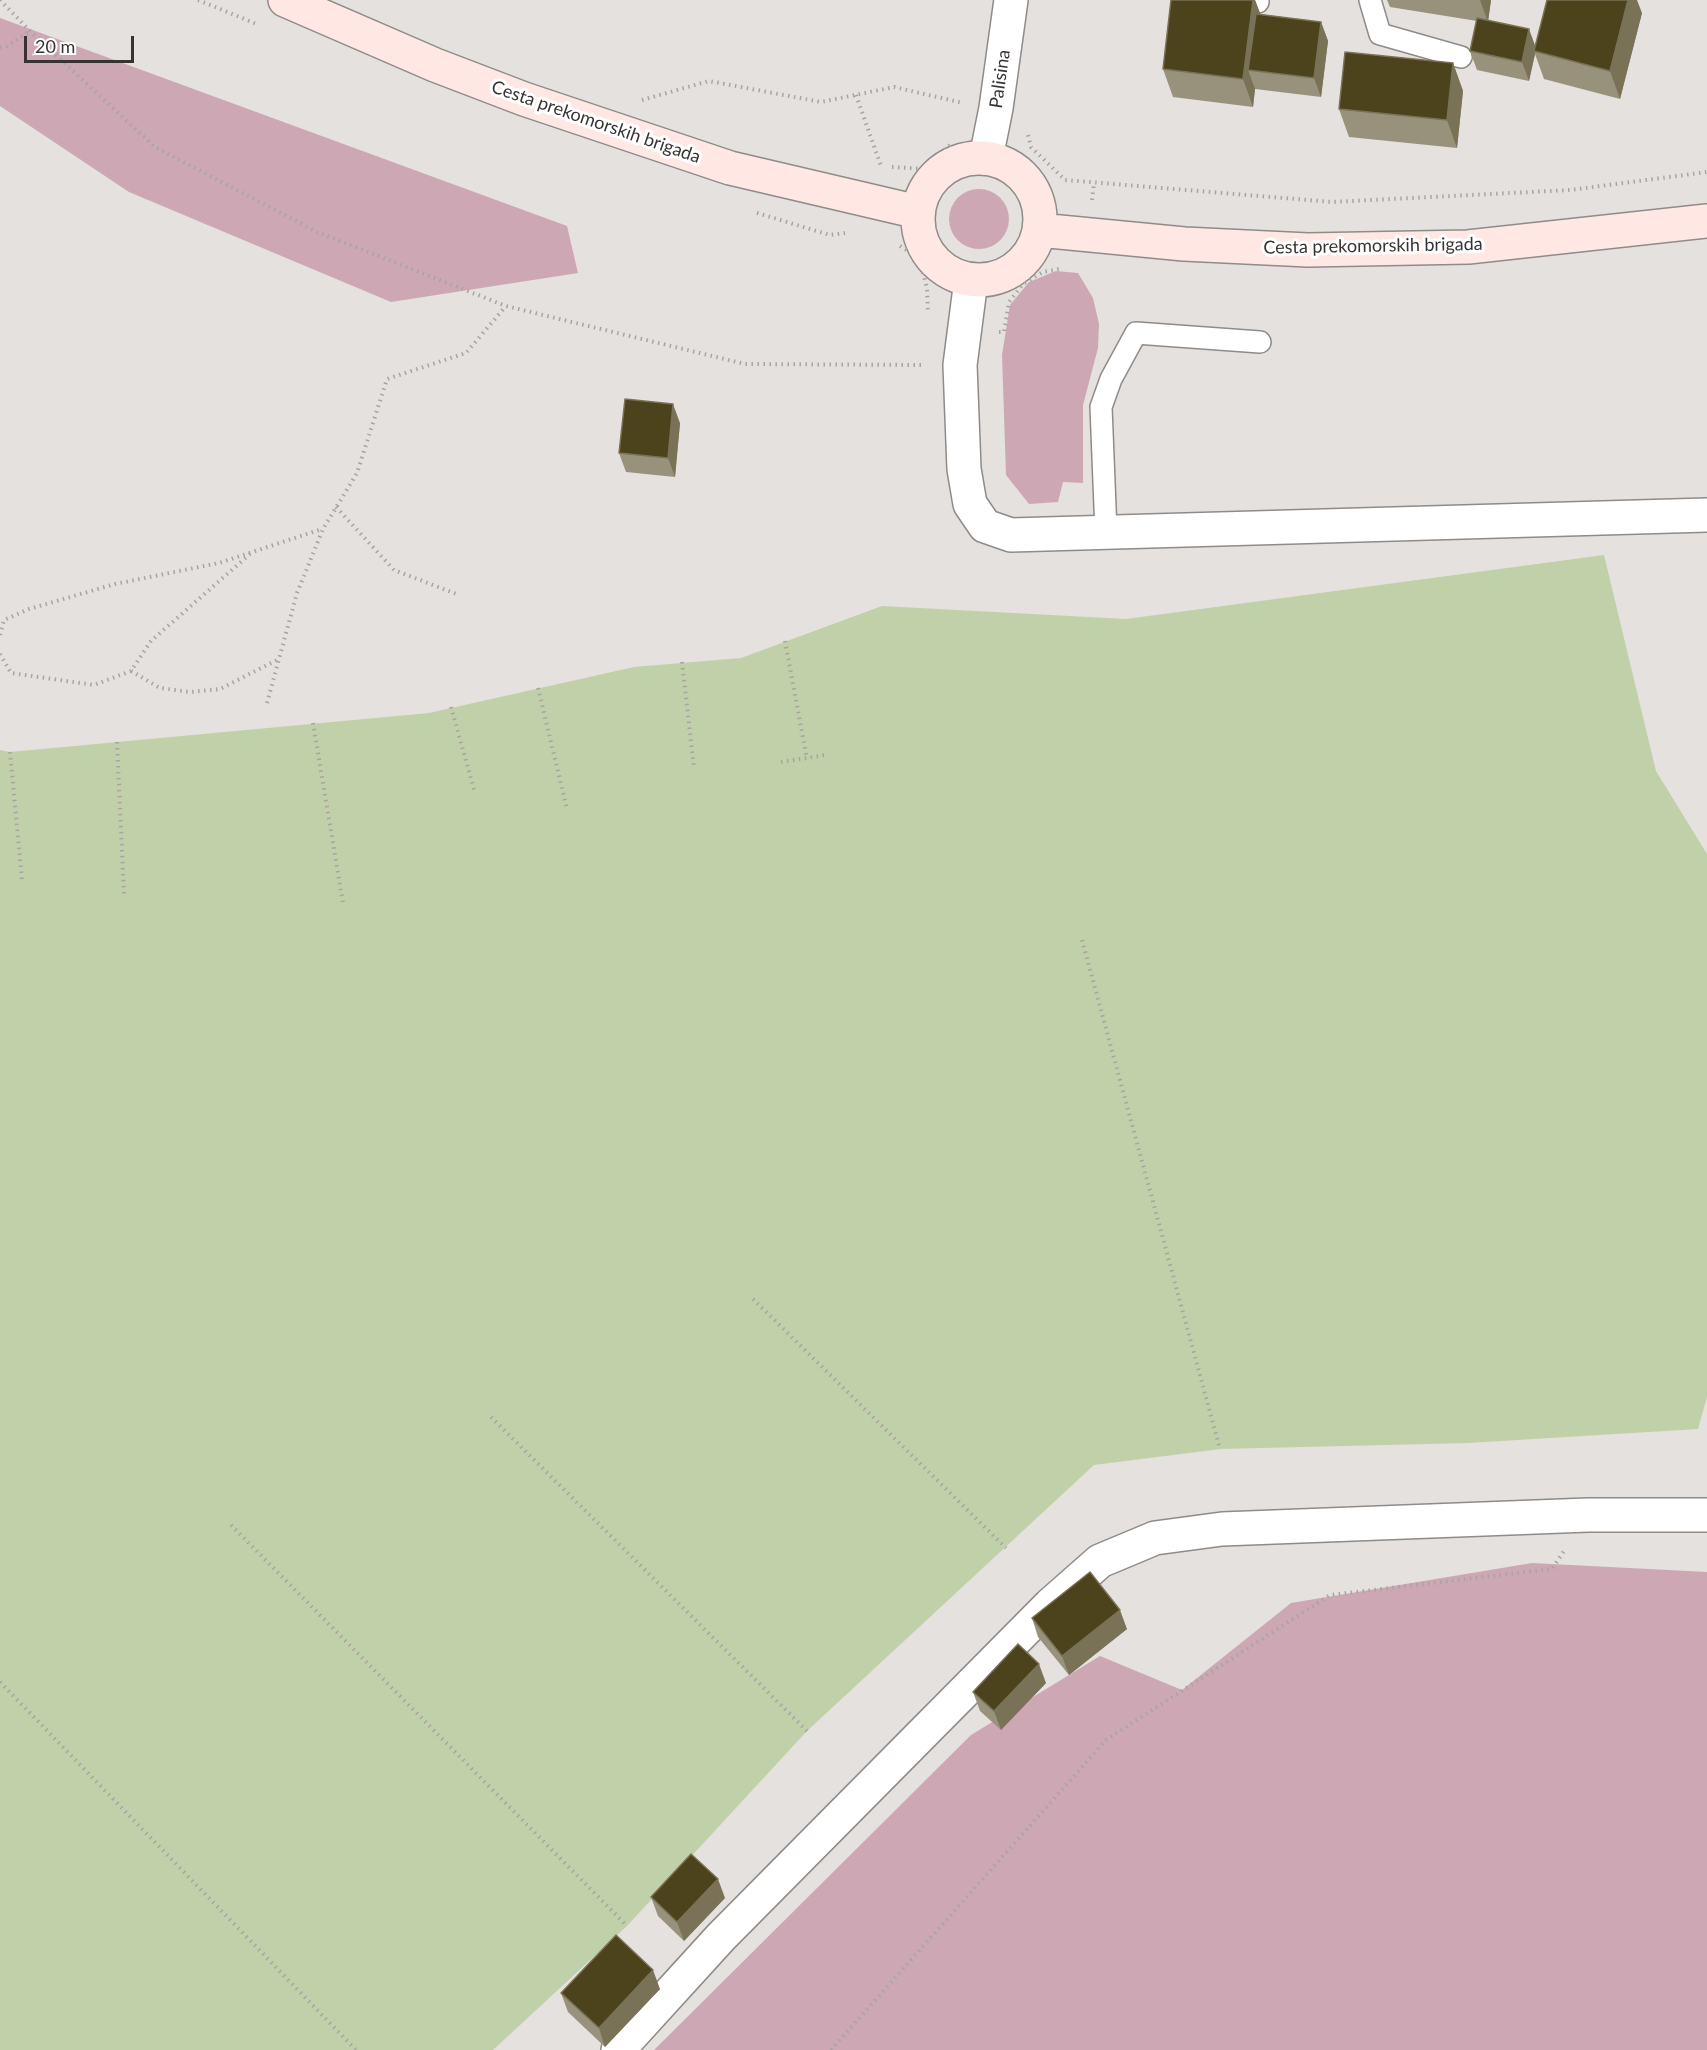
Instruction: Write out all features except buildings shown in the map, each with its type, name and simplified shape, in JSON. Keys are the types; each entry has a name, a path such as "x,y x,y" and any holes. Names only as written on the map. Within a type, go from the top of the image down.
{"main road":[{"name":"Cesta prekomorskih brigada","path":"285,0 435,65 524,99 730,168 918,212"},
{"path":"986,158 1007,165 1025,178 1039,208 1039,230 1031,252 1015,268 994,278 971,280 948,272 930,256 919,235 918,212 925,189 941,171 962,160 986,158"},
{"name":"Cesta prekomorskih brigada","path":"1039,230 1184,244 1308,250 1468,247 1707,221"}],"street":[{"name":"Palisina","path":"986,158 996,108 1011,0"},
{"path":"971,280 960,365 964,469 970,504 986,526 1011,535 1707,515"},
{"path":"618,2050 730,1928 1050,1605 1100,1561 1155,1538 1222,1529 1588,1515 1701,1519"}],"lane":[{"path":"1370,0 1380,34 1461,57"},
{"path":"1106,532 1101,407 1111,379 1136,333 1260,342"}],"path":[{"path":"0,0 30,31 155,147 317,232 506,306 745,364 960,365"},
{"path":"0,47 7,46 30,31"},
{"path":"637,102 709,81 821,102 894,87 1021,112 1031,147 1065,180 1332,202 1570,190 1707,172"},
{"path":"856,95 881,166 924,169 957,137"},
{"path":"1088,235 1094,183"},
{"path":"896,244 910,252 922,269 927,288 927,322 966,331 1004,332 1009,302 1023,284 1043,272 1068,270"},
{"path":"267,703 297,593 323,529 357,473 387,379 466,353 506,306"},
{"path":"336,507 394,570 459,595"},
{"path":"0,635 2,621 29,609 115,584 219,562 323,529"},
{"path":"0,654 11,673 94,685 131,671 151,641 252,552"},
{"path":"785,641 807,759"},
{"path":"131,671 160,688 190,692 220,689 279,659"},
{"path":"682,662 694,768"},
{"path":"538,688 567,809"},
{"path":"451,707 475,793"},
{"path":"313,723 343,903"},
{"path":"117,742 124,894"},
{"path":"10,752 22,880"},
{"path":"781,762 826,755"},
{"path":"1082,940 1221,1449"},
{"path":"753,1299 1006,1548"},
{"path":"491,1417 807,1731"},
{"path":"831,2050 1106,1740 1330,1595 1552,1569 1588,1515"},
{"path":"231,1524 627,1926"},
{"path":"0,1682 356,2050"}],"shaded area":[{"path":"0,18 567,226 578,273 391,302 129,192 0,106"},
{"path":"973,189 985,189 1001,197 1007,207 1009,219 1007,231 1001,241 985,249 973,249 957,241 949,225 949,213 957,197"},
{"path":"1056,271 1078,273 1093,298 1099,324 1098,348 1083,405 1083,483 1063,482 1058,502 1029,504 1006,475 1002,355 1010,305 1029,282"},
{"path":"1604,555 1656,771 1707,854 1707,1397 1698,1429 1468,1443 1221,1449 1094,1465 807,1731 627,1926 493,2050 0,2050 0,750 10,752 429,713 634,667 741,658 882,606 1126,619"},
{"path":"1532,1563 1707,1572 1707,2050 654,2050 971,1735 1100,1656 1182,1690 1291,1603"}]}
